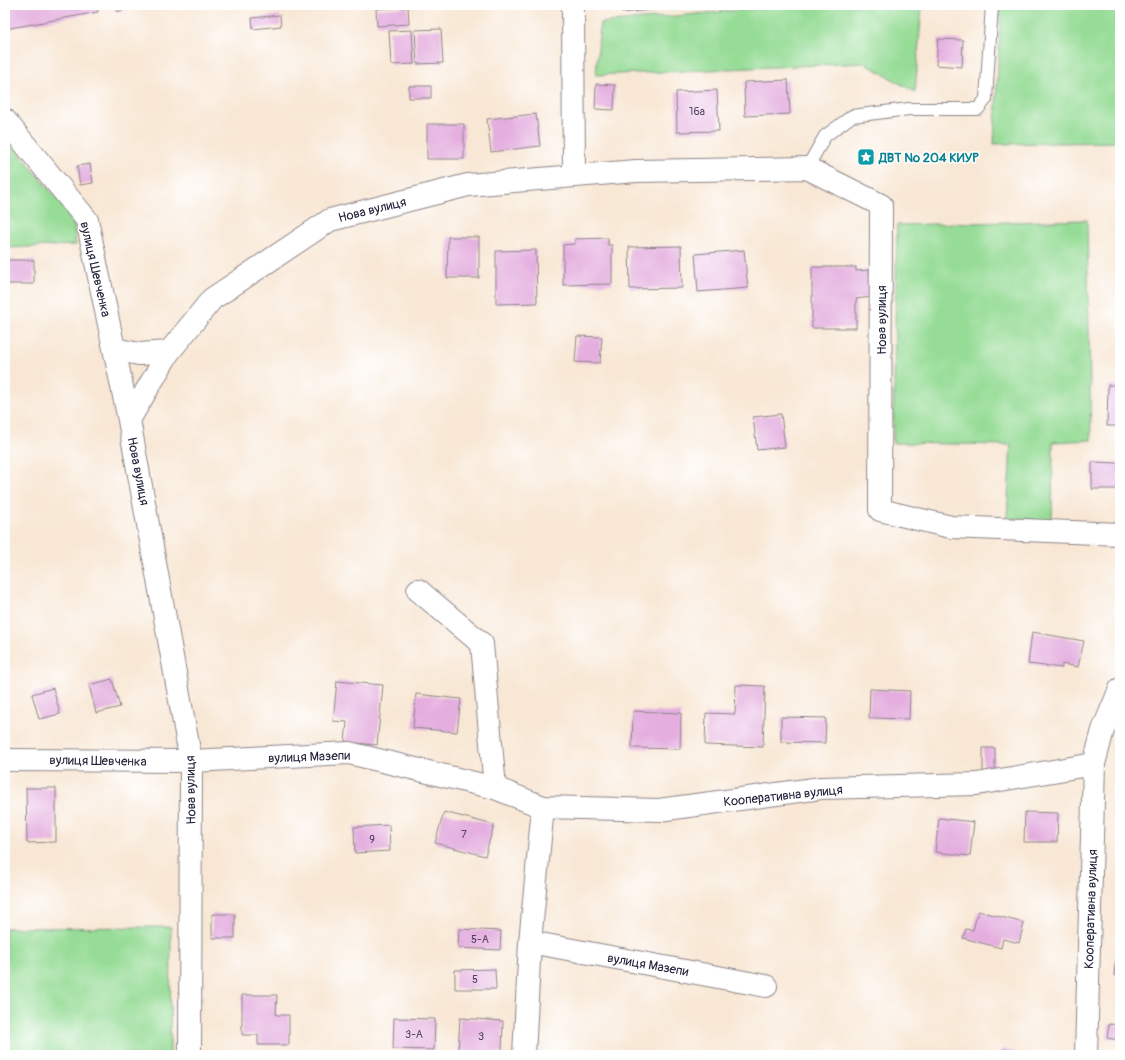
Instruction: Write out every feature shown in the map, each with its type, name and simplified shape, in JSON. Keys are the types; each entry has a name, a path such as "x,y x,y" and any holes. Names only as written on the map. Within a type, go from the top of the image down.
{"street":[{"path":"573,5 574,176"},
{"name":"вулиця Шевченка","path":"5,120 87,220 130,420"},
{"name":"Нова вулиця","path":"190,1055 191,761 130,420 169,352 212,298 330,220 468,185 636,171 807,168 881,205 880,510 951,527 1120,534"},
{"path":"114,350 139,354 169,352"},
{"path":"418,590 482,644 494,788"},
{"name":"Кооперативна вулиця","path":"1086,1055 1094,764 1104,730 1120,690"},
{"name":"вулиця Мазепи","path":"191,761 350,753 494,788 543,807"},
{"name":"вулиця Шевченка","path":"5,760 191,761"},
{"name":"Кооперативна вулиця","path":"543,807 659,810 821,788 978,784 1094,764"},
{"path":"524,1055 530,942 543,807"},
{"name":"вулиця Мазепи","path":"530,942 766,986"}],"lane":[{"path":"807,168 826,136 852,116 909,109 978,109 986,99 992,5"}],"green space":[{"path":"793,5 922,5 915,92 864,63 596,75 600,23"},
{"path":"1001,5 1120,5 1120,142 994,144"},
{"path":"5,135 73,219 76,245 5,248"},
{"path":"1087,220 1091,440 1053,442 1052,522 1007,518 1011,445 893,443 897,225"},
{"path":"171,927 170,1055 5,1055 5,928"}],"building":[{"path":"5,5 97,5 98,12 5,29"},
{"path":"114,5 136,5 117,12"},
{"path":"621,5 670,5 670,8 622,13"},
{"path":"408,7 409,24 377,26 376,9"},
{"path":"280,15 281,26 253,29 252,18"},
{"path":"441,29 443,63 417,64 415,30"},
{"path":"412,30 414,64 391,65 389,31"},
{"path":"938,39 963,40 962,67 936,65"},
{"path":"788,80 790,114 745,116 744,82"},
{"path":"596,84 615,85 614,110 595,109"},
{"path":"409,86 431,86 431,98 409,98"},
{"path":"717,90 719,131 677,132 676,92"},
{"path":"536,114 540,146 491,152 487,119"},
{"path":"427,124 464,124 464,159 427,159"},
{"path":"90,164 93,183 80,185 77,166"},
{"path":"448,237 479,237 479,278 447,278"},
{"path":"608,238 608,245 612,245 612,284 563,285 563,245 575,244 575,239"},
{"path":"681,246 682,288 630,289 629,247"},
{"path":"536,250 537,303 496,304 496,251"},
{"path":"744,250 748,288 698,292 695,254"},
{"path":"5,260 34,260 34,284 5,284"},
{"path":"812,267 856,267 856,271 869,270 871,297 856,299 856,328 812,328"},
{"path":"577,336 602,337 600,363 575,362"},
{"path":"1108,385 1120,385 1120,426 1107,426"},
{"path":"781,414 785,447 757,450 753,417"},
{"path":"1092,462 1120,463 1120,489 1092,489"},
{"path":"1032,632 1084,641 1078,667 1062,664 1062,668 1028,664"},
{"path":"112,679 120,707 96,713 89,685"},
{"path":"337,681 383,685 377,745 345,742 347,722 333,721"},
{"path":"736,685 765,686 763,747 705,745 706,713 735,714"},
{"path":"53,688 60,714 39,719 32,694"},
{"path":"870,689 910,691 909,719 869,718"},
{"path":"416,694 461,699 457,732 413,728"},
{"path":"633,711 681,713 680,749 632,748"},
{"path":"781,717 826,718 825,743 781,742"},
{"path":"983,748 995,748 995,773 983,772"},
{"path":"26,788 56,788 56,842 27,843"},
{"path":"444,812 494,825 485,856 435,843"},
{"path":"1025,812 1058,813 1057,842 1024,842"},
{"path":"939,818 974,822 970,856 935,852"},
{"path":"389,825 390,851 355,853 354,827"},
{"path":"978,911 1024,923 1019,943 1003,939 1001,948 963,938 966,929 973,930"},
{"path":"212,914 235,914 235,938 212,938"},
{"path":"459,929 501,931 500,950 458,948"},
{"path":"1117,949 1120,950 1120,976 1114,975"},
{"path":"495,969 496,989 455,989 455,970"},
{"path":"242,995 277,995 276,1015 289,1015 289,1045 258,1045 258,1035 242,1035"},
{"path":"394,1018 435,1019 434,1050 393,1049"},
{"path":"460,1018 503,1021 502,1053 458,1051"},
{"path":"1109,1024 1120,1025 1120,1040 1107,1038"},
{"path":"1003,1049 1025,1055 1001,1055"}],"place":[{"name":"ДВТ № 204 КИУР","path":"866,157"}]}
